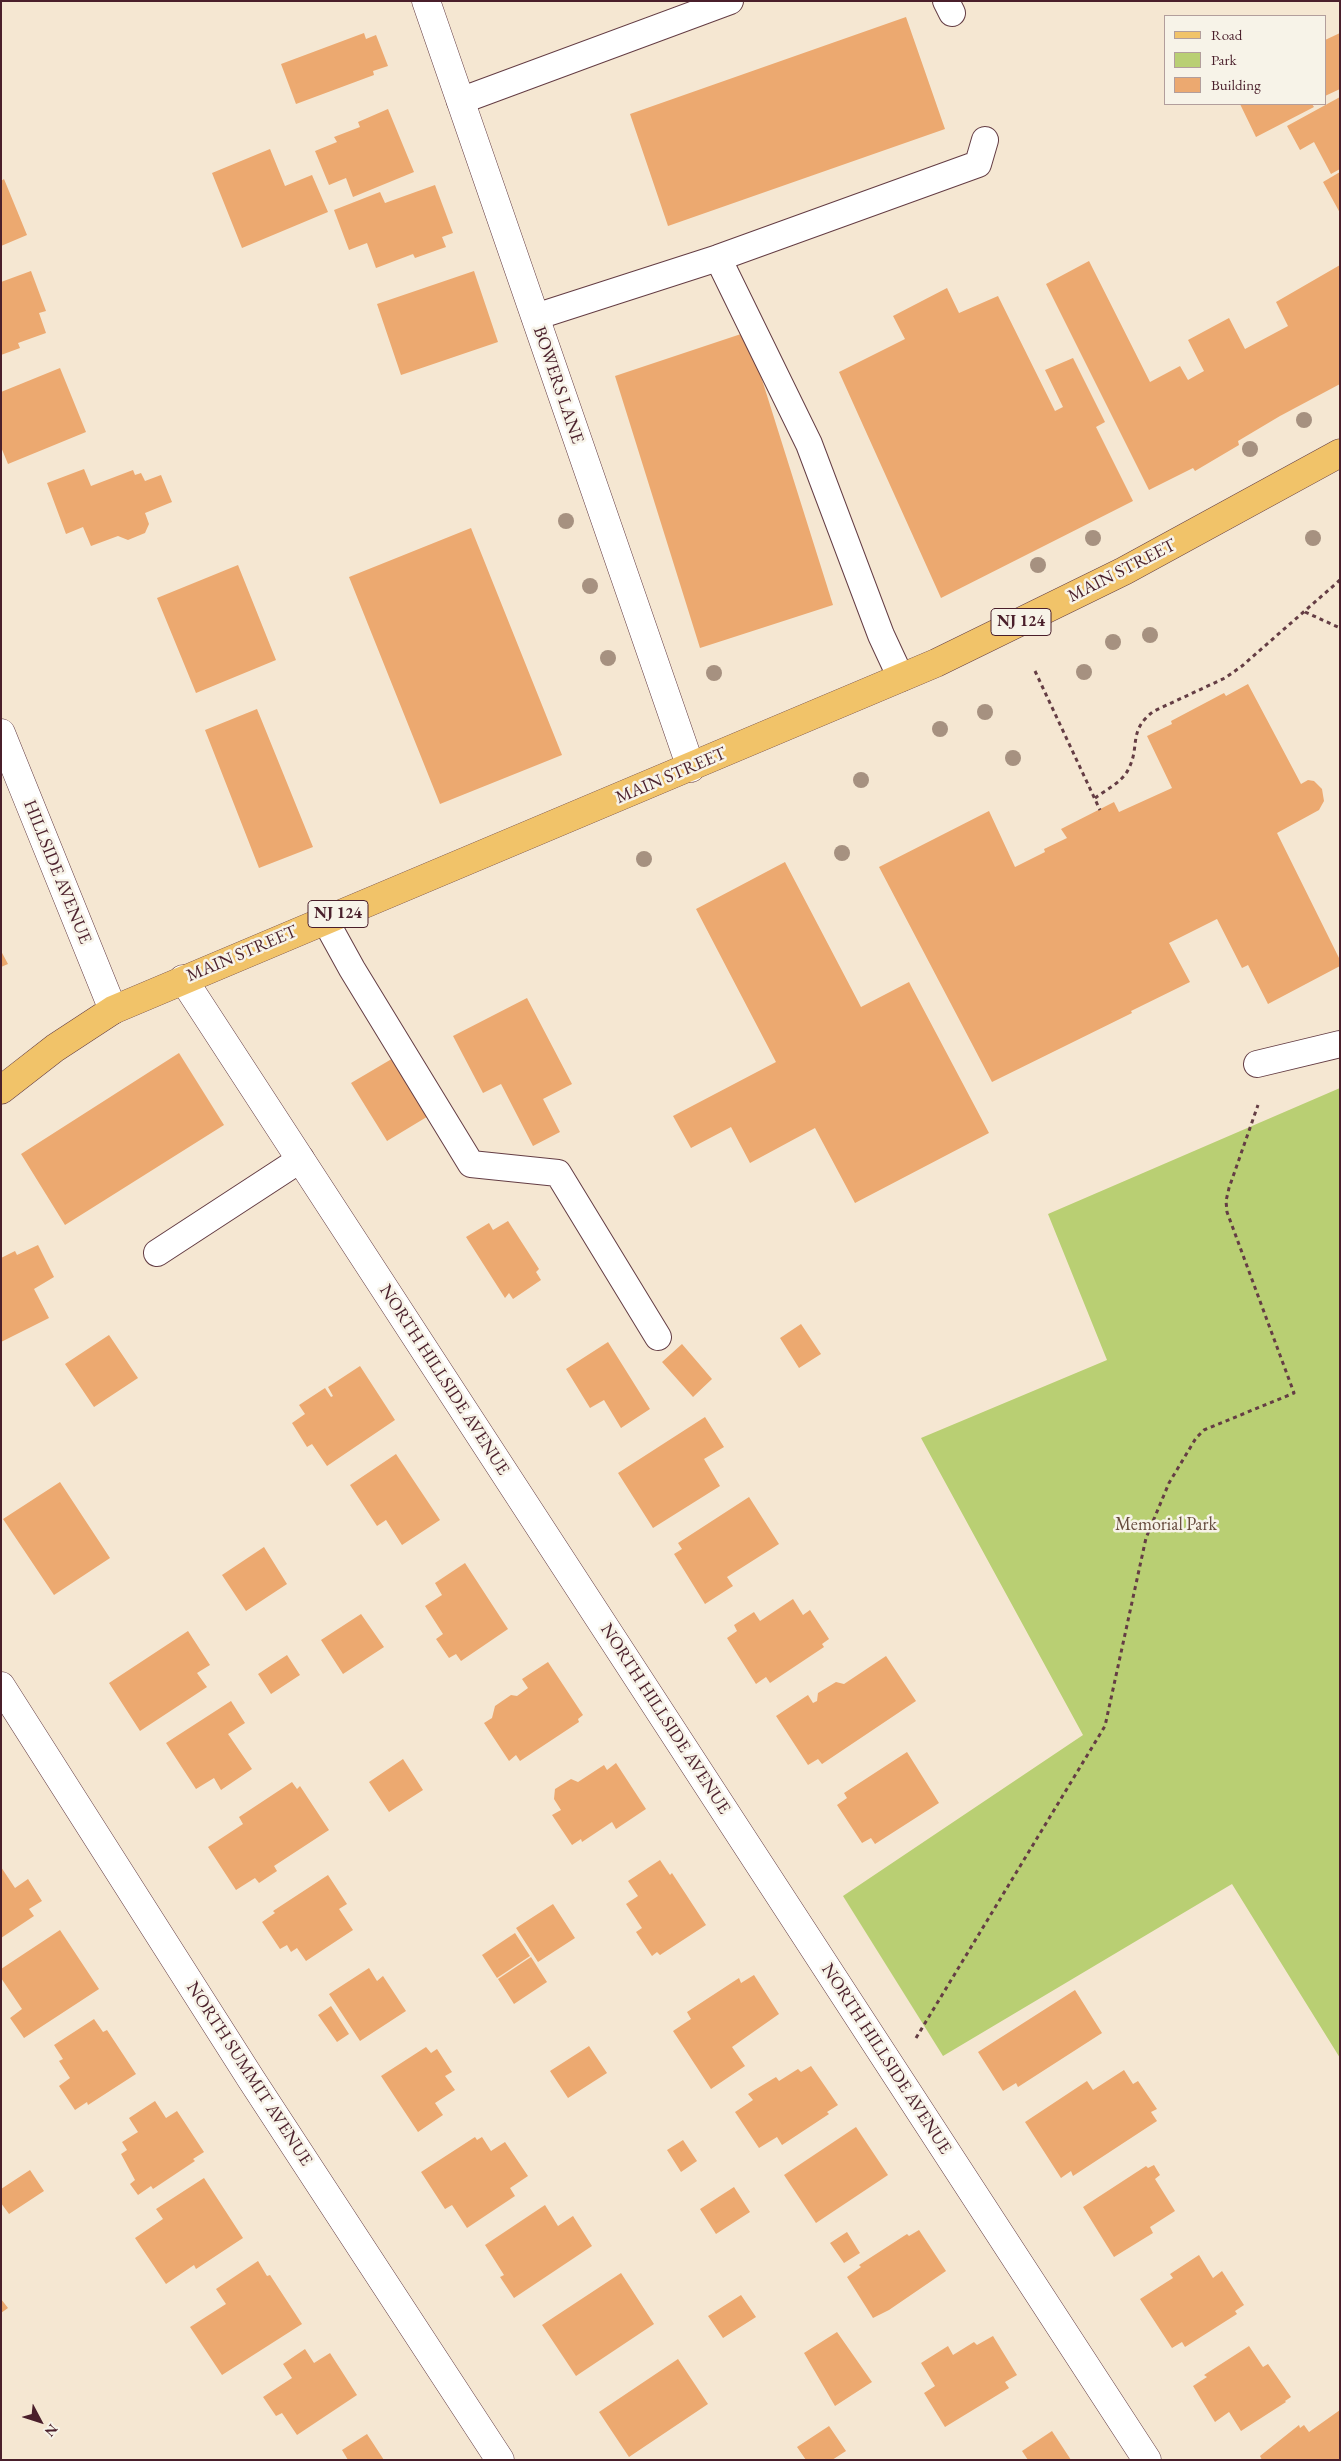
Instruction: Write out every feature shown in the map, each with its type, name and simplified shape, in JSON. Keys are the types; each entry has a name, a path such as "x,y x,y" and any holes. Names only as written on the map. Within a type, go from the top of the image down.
{"main road":[{"name":"MAIN STREET","path":"1,1090 55,1048 113,1010 901,678 1124,571 1340,454"}],"street":[{"name":"BOWERS LANE","path":"426,1 691,768"},
{"name":"HILLSIDE AVENUE","path":"3,744 113,1010"},
{"name":"NORTH HILLSIDE AVENUE","path":"183,979 1147,2460"},
{"name":"NORTH SUMMIT AVENUE","path":"1,1686 246,2071 500,2460"}],"lane":[{"path":"460,101 730,1"},
{"path":"535,317 718,258 978,164 985,140"},
{"path":"718,258 809,444 882,635 901,678"},
{"path":"325,920 352,969 471,1164 558,1173 658,1337"},
{"path":"1257,1064 1340,1044"},
{"path":"157,1253 301,1159"}],"path":[{"path":"1095,798 1110,788 1128,771 1134,752 1134,737 1145,718 1154,711 1226,678 1255,656 1340,580"},
{"path":"1304,612 1340,628"},
{"path":"1035,671 1100,810"},
{"path":"915,2040 1105,1726 1141,1554 1159,1504 1173,1475 1196,1438 1204,1430 1294,1393 1227,1212 1226,1200 1229,1188 1258,1105"}],"green space":[{"name":"Memorial Park","path":"1340,1088 1340,2058 1232,1884 943,2056 843,1896 1083,1735 921,1438 1107,1360 1048,1214"}],"building":[{"path":"906,17 945,129 668,226 630,114"},
{"path":"364,33 366,39 376,35 388,66 373,71 374,75 296,104 281,64"},
{"path":"1340,33 1340,89 1326,96 1326,40"},
{"path":"1340,97 1340,169 1331,174 1314,142 1300,150 1287,126"},
{"path":"1240,105 1313,105 1314,107 1256,137"},
{"path":"388,109 414,172 353,197 346,178 329,185 315,151 337,142 334,137 360,127 358,122"},
{"path":"270,149 285,186 312,175 328,212 242,248 212,173"},
{"path":"1340,172 1340,213 1323,182"},
{"path":"4,179 27,235 1,246 1,181"},
{"path":"435,185 453,233 442,237 446,247 415,258 413,254 376,268 367,243 349,250 334,210 380,192 385,203"},
{"path":"1089,261 1150,382 1180,366 1188,380 1204,371 1188,340 1229,318 1245,349 1288,326 1276,302 1340,265 1340,384 1238,441 1239,445 1195,471 1193,468 1149,490 1046,284"},
{"path":"31,271 46,311 39,313 46,333 18,343 20,348 1,355 1,282"},
{"path":"474,271 498,342 401,375 377,304"},
{"path":"947,288 959,313 998,296 1055,411 1063,407 1045,370 1073,358 1105,422 1096,427 1133,501 941,598 839,372 905,339 893,316"},
{"path":"747,332 833,605 700,648 615,376"},
{"path":"60,368 86,432 8,464 1,447 1,392"},
{"path":"84,469 91,486 133,470 135,475 141,473 145,481 161,475 172,502 145,513 149,524 145,533 128,540 118,536 91,546 83,527 66,534 47,483"},
{"path":"471,528 562,755 440,804 349,577"},
{"path":"238,565 276,660 196,693 157,598"},
{"path":"1248,684 1301,784 1308,780 1314,781 1322,789 1324,801 1319,810 1277,833 1340,960 1340,966 1268,1004 1248,965 1242,968 1217,919 1169,943 1190,982 1131,1011 1132,1013 992,1082 879,867 989,811 1015,867 1045,852 1044,849 1067,838 1061,829 1114,802 1119,812 1172,788 1147,736 1172,724 1171,721 1224,693 1226,696"},
{"path":"257,709 313,847 259,868 205,730"},
{"path":"785,862 861,1007 909,982 989,1133 855,1203 815,1128 750,1163 731,1127 691,1148 673,1116 776,1062 696,909"},
{"path":"1,951 8,964 1,967"},
{"path":"527,998 572,1084 543,1099 560,1132 533,1146 501,1084 483,1093 453,1036"},
{"path":"179,1053 224,1125 65,1225 21,1154"},
{"path":"395,1057 430,1115 387,1141 351,1083"},
{"path":"508,1221 539,1269 536,1272 541,1280 513,1299 509,1293 505,1298 466,1237 489,1223 493,1230"},
{"path":"38,1245 54,1277 34,1289 49,1318 1,1342 1,1258 15,1251 17,1255"},
{"path":"801,1324 821,1354 799,1368 780,1338"},
{"path":"109,1335 138,1378 94,1407 65,1364"},
{"path":"608,1342 650,1409 621,1428 604,1400 590,1408 566,1369"},
{"path":"682,1344 712,1379 693,1397 662,1362"},
{"path":"360,1366 395,1420 327,1466 312,1444 307,1447 292,1423 305,1414 299,1405 325,1388 331,1397 333,1396 328,1387"},
{"path":"705,1417 724,1447 704,1459 720,1486 653,1528 618,1473"},
{"path":"396,1454 440,1520 402,1545 386,1520 377,1526 350,1485"},
{"path":"60,1482 110,1558 54,1595 3,1519"},
{"path":"749,1497 779,1544 727,1577 733,1586 705,1604 674,1554 682,1549 678,1543"},
{"path":"264,1547 287,1584 246,1611 222,1575"},
{"path":"465,1563 508,1629 461,1661 456,1654 449,1658 436,1639 443,1634 425,1606 442,1595 435,1583"},
{"path":"793,1599 803,1615 810,1610 829,1639 822,1644 824,1647 770,1683 766,1677 756,1684 727,1638 737,1631 734,1625 754,1612 760,1621"},
{"path":"361,1614 384,1647 343,1674 321,1640"},
{"path":"188,1631 210,1665 197,1673 207,1687 140,1731 109,1683"},
{"path":"287,1655 300,1675 271,1694 258,1674"},
{"path":"886,1656 916,1701 822,1764 818,1759 808,1765 776,1716 808,1695 813,1703 817,1701 818,1693 836,1682 844,1684"},
{"path":"548,1662 583,1715 578,1719 579,1722 520,1761 516,1755 509,1761 484,1723 492,1718 495,1706 511,1695 517,1696 528,1688 522,1679"},
{"path":"231,1701 245,1723 228,1734 252,1769 221,1790 214,1778 196,1789 166,1743"},
{"path":"907,1752 939,1803 875,1844 871,1838 862,1843 837,1805 847,1798 844,1793"},
{"path":"403,1759 423,1790 389,1812 369,1782"},
{"path":"616,1763 646,1809 616,1829 612,1822 582,1842 581,1839 572,1845 552,1815 561,1810 554,1799 555,1789 571,1779 578,1782 604,1765 607,1770"},
{"path":"292,1782 297,1789 300,1786 329,1830 274,1866 277,1871 259,1883 255,1878 236,1890 208,1847 243,1824 239,1817"},
{"path":"660,1860 670,1875 672,1873 706,1925 660,1955 657,1952 652,1956 636,1932 642,1928 626,1904 638,1896 628,1881"},
{"path":"1,1867 15,1888 28,1879 42,1901 29,1909 34,1916 1,1938"},
{"path":"328,1875 347,1904 339,1909 353,1930 306,1961 297,1948 291,1952 287,1945 280,1949 262,1922 275,1913 273,1911"},
{"path":"553,1904 575,1938 538,1962 516,1928"},
{"path":"60,1930 99,1989 24,2038 10,2018 22,2009 1,1978 1,1969"},
{"path":"515,1933 530,1956 497,1978 482,1955"},
{"path":"531,1957 547,1982 514,2004 498,1979"},
{"path":"369,1968 377,1981 383,1976 406,2011 360,2041 329,1994"},
{"path":"754,1975 779,2014 732,2047 745,2066 711,2089 673,2031 691,2019 687,2012 739,1978 741,1983"},
{"path":"1075,1990 1102,2033 1018,2087 1016,2083 1003,2091 978,2052"},
{"path":"331,2006 349,2034 337,2042 318,2015"},
{"path":"94,2019 103,2032 107,2030 136,2074 88,2105 87,2102 75,2110 59,2086 70,2078 59,2061 63,2059 54,2045"},
{"path":"589,2046 607,2073 568,2098 550,2071"},
{"path":"426,2047 431,2053 437,2049 452,2072 445,2076 455,2090 435,2103 443,2115 418,2132 381,2076"},
{"path":"811,2066 838,2105 827,2112 829,2114 782,2145 777,2137 759,2148 735,2112 753,2100 748,2094 776,2077 779,2081 798,2069 801,2072"},
{"path":"1124,2070 1133,2084 1138,2081 1157,2109 1151,2112 1157,2121 1073,2176 1071,2171 1061,2178 1025,2122 1087,2081 1093,2090"},
{"path":"155,2101 166,2118 177,2111 204,2152 193,2159 195,2161 153,2189 151,2186 138,2195 130,2184 135,2180 121,2154 127,2150 122,2142 138,2132 129,2118"},
{"path":"856,2127 888,2175 816,2223 784,2175"},
{"path":"475,2137 477,2140 482,2137 491,2151 505,2142 528,2176 510,2188 515,2196 467,2228 452,2205 445,2209 421,2172"},
{"path":"683,2140 697,2161 681,2172 667,2150"},
{"path":"1154,2165 1160,2175 1155,2179 1175,2211 1150,2227 1153,2233 1114,2257 1083,2207 1146,2166 1148,2168"},
{"path":"30,2170 44,2191 9,2214 1,2203 1,2189"},
{"path":"204,2178 243,2238 196,2269 194,2265 166,2284 135,2238 163,2219 156,2209"},
{"path":"734,2187 750,2212 716,2234 700,2209"},
{"path":"545,2205 558,2226 573,2216 592,2246 514,2298 500,2277 504,2275 485,2245"},
{"path":"919,2230 946,2271 889,2310 873,2318 847,2277 861,2267 859,2265 907,2234 909,2236"},
{"path":"847,2232 860,2253 844,2263 830,2243"},
{"path":"1199,2255 1213,2278 1222,2271 1244,2305 1235,2311 1237,2314 1185,2347 1182,2342 1172,2348 1140,2299 1173,2278 1170,2274"},
{"path":"258,2261 267,2276 270,2275 302,2324 222,2375 190,2327 226,2304 216,2289"},
{"path":"621,2273 654,2324 576,2376 542,2325"},
{"path":"741,2295 756,2317 723,2338 708,2316"},
{"path":"1,2299 8,2308 1,2313"},
{"path":"837,2332 872,2382 835,2406 804,2353"},
{"path":"993,2336 1017,2375 1005,2382 1009,2388 945,2427 924,2393 935,2386 921,2363 948,2346 953,2355 974,2342 977,2345"},
{"path":"1249,2346 1263,2367 1268,2364 1291,2397 1241,2431 1229,2412 1215,2422 1193,2386 1207,2377 1204,2375"},
{"path":"305,2349 314,2363 330,2353 357,2395 297,2435 282,2413 276,2416 263,2397 292,2378 283,2364"},
{"path":"678,2359 708,2404 629,2457 599,2412"},
{"path":"1340,2410 1340,2460 1262,2460 1260,2456 1299,2425 1300,2428 1304,2425 1309,2432"},
{"path":"829,2426 846,2451 832,2460 806,2460 797,2447"},
{"path":"1052,2431 1071,2460 1028,2460 1022,2451"},
{"path":"367,2434 384,2460 348,2460 342,2450"}]}
